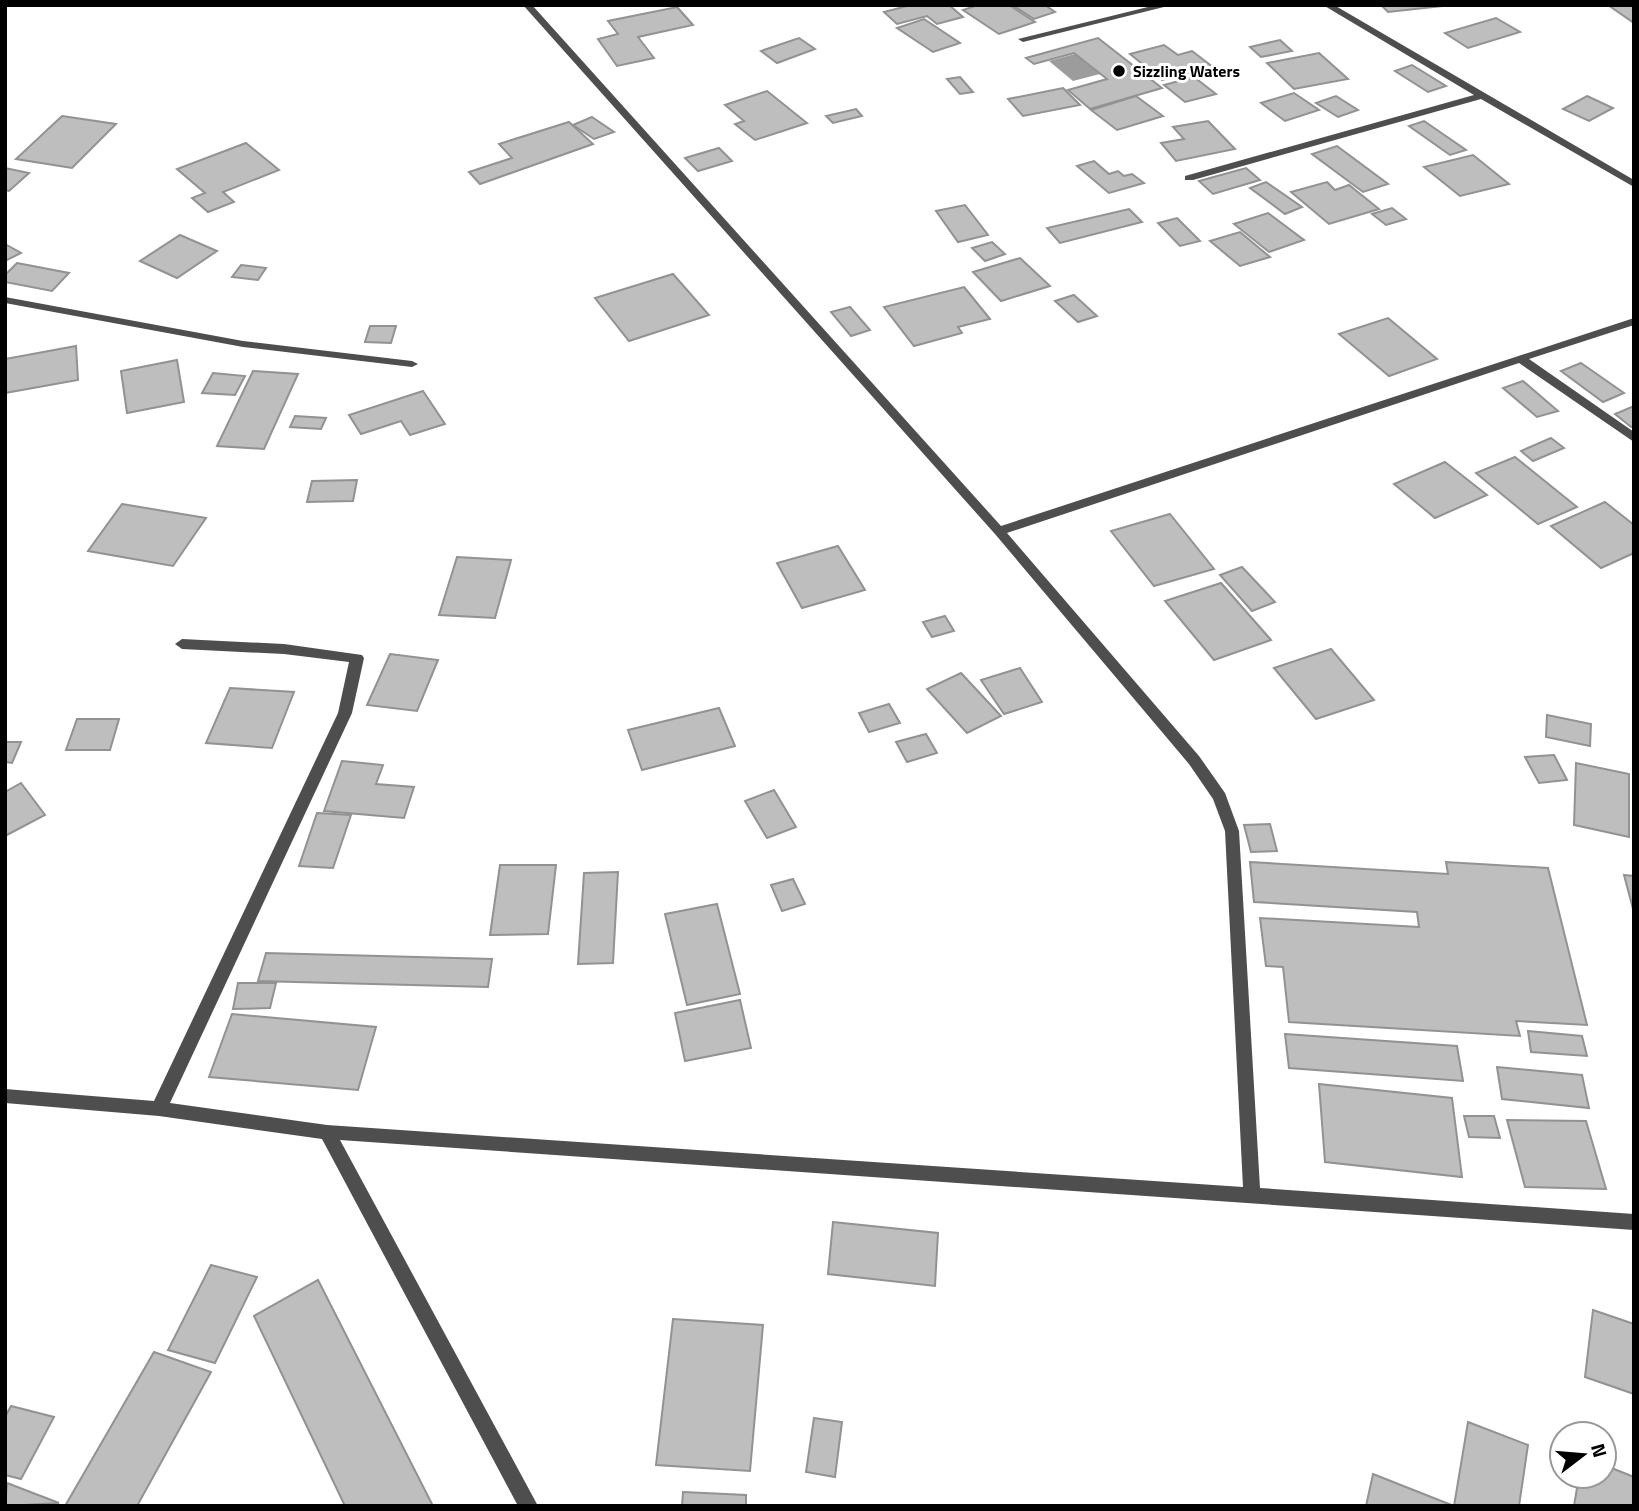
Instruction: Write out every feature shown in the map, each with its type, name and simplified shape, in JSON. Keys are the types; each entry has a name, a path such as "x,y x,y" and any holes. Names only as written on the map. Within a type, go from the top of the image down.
{"street":[{"path":"527,5 999,531 1194,760 1220,797 1232,831 1252,1195"},
{"path":"1023,39 1168,5"},
{"path":"1327,5 1634,184"},
{"path":"1189,178 1482,96"},
{"path":"5,300 243,344 411,364"},
{"path":"999,531 1634,321"},
{"path":"1520,358 1634,438"},
{"path":"159,1109 345,713 356,658 284,649 182,643"},
{"path":"5,1096 159,1109 327,1132 1634,1222"},
{"path":"327,1132 529,1506"}],"shaded area":[{"path":"1075,54 1100,74 1073,81 1049,61"}],"building":[{"path":"911,5 949,5 963,17 937,24 927,16 897,24 884,12"},
{"path":"978,5 1009,5 1035,22 999,34 963,10"},
{"path":"1012,5 1045,5 1055,12 1034,19"},
{"path":"1381,5 1442,5 1443,6 1388,12"},
{"path":"1608,5 1634,5 1634,23"},
{"path":"677,7 693,25 638,37 654,58 617,66 598,39 618,34 608,21"},
{"path":"1496,18 1520,32 1468,48 1445,33"},
{"path":"924,19 960,43 933,52 897,28"},
{"path":"799,38 815,49 777,63 761,51"},
{"name":"Sizzling Waters","path":"1098,38 1162,88 1090,109 1068,90 1107,79 1074,53 1034,64 1026,58"},
{"path":"1280,40 1292,51 1261,57 1250,47"},
{"path":"1164,45 1178,55 1192,51 1213,67 1162,80 1130,54"},
{"path":"1319,53 1348,79 1294,89 1267,63"},
{"path":"1412,65 1446,86 1428,92 1395,71"},
{"path":"960,77 973,92 960,94 947,79"},
{"path":"1194,77 1216,94 1185,102 1164,85"},
{"path":"1063,88 1080,105 1023,116 1008,99"},
{"path":"767,91 807,123 755,140 735,124 744,121 725,105"},
{"path":"1294,93 1319,110 1285,121 1261,103"},
{"path":"1136,96 1163,116 1117,130 1091,110"},
{"path":"1336,96 1358,110 1338,117 1316,103"},
{"path":"1587,96 1613,108 1589,121 1563,109"},
{"path":"856,109 862,116 833,123 826,116"},
{"path":"62,116 116,124 72,168 16,159"},
{"path":"592,117 614,132 594,139 573,125"},
{"path":"1208,121 1235,149 1176,161 1161,143 1184,139 1173,127"},
{"path":"1424,121 1466,150 1450,155 1409,126"},
{"path":"569,122 593,144 480,184 469,172 512,158 499,144"},
{"path":"246,143 279,170 223,192 234,202 208,212 192,198 205,193 177,169"},
{"path":"1337,146 1388,184 1363,192 1312,154"},
{"path":"719,148 732,161 698,171 685,158"},
{"path":"1473,155 1509,184 1460,196 1424,167"},
{"path":"1094,161 1109,174 1118,171 1124,176 1132,174 1144,183 1109,193 1077,166"},
{"path":"5,168 29,173 9,191 5,190"},
{"path":"1246,168 1260,180 1213,194 1199,181"},
{"path":"1266,182 1302,207 1285,214 1250,188"},
{"path":"1327,182 1335,190 1349,185 1379,209 1329,224 1291,192"},
{"path":"965,205 988,235 958,242 936,211"},
{"path":"1392,208 1406,219 1386,225 1372,214"},
{"path":"1129,209 1142,222 1060,243 1047,228"},
{"path":"1268,213 1304,240 1269,252 1234,224"},
{"path":"1177,218 1200,241 1180,246 1158,223"},
{"path":"1240,232 1270,257 1240,266 1210,241"},
{"path":"180,235 217,251 177,278 140,261"},
{"path":"992,242 1005,254 985,261 972,248"},
{"path":"5,244 21,253 5,261"},
{"path":"1020,258 1050,286 1001,301 973,272"},
{"path":"17,263 69,273 52,291 5,282 5,275"},
{"path":"241,265 266,268 258,280 232,277"},
{"path":"673,274 709,315 629,341 595,298"},
{"path":"964,287 990,319 958,327 962,333 914,346 884,307"},
{"path":"1074,295 1097,316 1078,322 1055,301"},
{"path":"850,307 870,330 851,336 831,312"},
{"path":"1388,318 1437,359 1389,376 1339,334"},
{"path":"370,326 396,326 391,343 365,342"},
{"path":"76,346 78,380 5,393 5,359"},
{"path":"177,360 184,402 127,413 121,371"},
{"path":"1581,363 1624,393 1603,402 1561,371"},
{"path":"253,371 298,374 264,449 217,446"},
{"path":"213,373 245,376 235,395 202,393"},
{"path":"1523,381 1558,411 1537,417 1503,388"},
{"path":"423,391 445,424 410,435 401,421 361,434 349,415"},
{"path":"1634,406 1634,426 1631,427 1615,414"},
{"path":"295,416 326,418 321,429 290,427"},
{"path":"1551,438 1564,448 1533,461 1521,451"},
{"path":"1515,457 1577,507 1538,524 1476,473"},
{"path":"1445,462 1487,495 1435,518 1394,484"},
{"path":"357,480 353,501 307,502 312,481"},
{"path":"1605,502 1634,525 1634,553 1601,568 1551,526"},
{"path":"122,504 206,518 173,566 88,551"},
{"path":"1170,514 1214,569 1154,586 1111,531"},
{"path":"838,546 865,590 802,608 777,563"},
{"path":"457,557 511,560 495,618 439,615"},
{"path":"1242,567 1275,602 1252,611 1220,575"},
{"path":"1221,583 1271,640 1214,660 1165,601"},
{"path":"945,616 954,631 932,637 923,622"},
{"path":"1331,649 1374,700 1316,719 1274,668"},
{"path":"390,654 438,660 417,711 367,705"},
{"path":"1020,668 1042,702 1004,714 981,680"},
{"path":"961,673 1001,716 967,733 927,689"},
{"path":"230,688 294,692 272,748 206,743"},
{"path":"889,704 900,723 869,732 859,713"},
{"path":"719,708 735,746 642,770 628,730"},
{"path":"1547,715 1591,724 1590,746 1546,737"},
{"path":"77,719 119,719 110,750 66,750"},
{"path":"926,734 937,753 907,762 896,742"},
{"path":"5,742 21,742 12,763 5,762"},
{"path":"1554,755 1567,780 1539,783 1525,757"},
{"path":"342,761 383,765 376,784 414,787 404,818 324,811"},
{"path":"1576,763 1629,774 1629,837 1574,825"},
{"path":"21,783 45,815 5,836 5,792"},
{"path":"774,790 796,827 767,838 745,801"},
{"path":"317,813 351,815 333,868 299,866"},
{"path":"1270,824 1277,851 1251,852 1244,825"},
{"path":"1250,862 1448,874 1446,862 1548,868 1587,1025 1516,1021 1520,1036 1289,1022 1283,967 1266,966 1260,918 1419,927 1417,912 1254,902"},
{"path":"500,865 556,865 548,934 490,935"},
{"path":"618,872 613,963 578,964 584,873"},
{"path":"1624,875 1634,876 1634,909 1633,909"},
{"path":"793,879 805,904 782,911 771,885"},
{"path":"717,904 740,994 687,1005 665,914"},
{"path":"266,953 492,959 488,987 258,981"},
{"path":"238,983 276,983 270,1008 233,1009"},
{"path":"740,1000 751,1048 685,1061 675,1013"},
{"path":"232,1014 376,1027 358,1090 209,1077"},
{"path":"1528,1031 1582,1036 1587,1056 1531,1052"},
{"path":"1285,1034 1457,1046 1463,1081 1289,1068"},
{"path":"1497,1067 1582,1075 1589,1108 1502,1099"},
{"path":"1319,1084 1452,1098 1462,1177 1325,1162"},
{"path":"1464,1116 1494,1116 1500,1138 1469,1137"},
{"path":"1507,1120 1586,1121 1606,1189 1525,1187"},
{"path":"833,1222 938,1233 935,1286 828,1274"},
{"path":"211,1265 257,1277 215,1363 168,1350"},
{"path":"318,1280 433,1506 345,1506 254,1316"},
{"path":"1593,1310 1634,1324 1634,1394 1585,1377"},
{"path":"673,1319 763,1325 750,1471 656,1465"},
{"path":"154,1352 211,1372 137,1506 65,1506"},
{"path":"11,1406 54,1417 21,1479 5,1475 5,1417"},
{"path":"814,1418 842,1422 835,1477 806,1472"},
{"path":"1468,1422 1528,1445 1519,1506 1454,1506"},
{"path":"1618,1471 1634,1477 1634,1506 1574,1506 1577,1490 1618,1490"},
{"path":"1373,1474 1454,1506 1366,1506"},
{"path":"7,1483 59,1503 5,1506"},
{"path":"683,1492 746,1495 746,1506 682,1506"}],"place":[{"name":"Sizzling Waters","path":"1119,71"}]}
